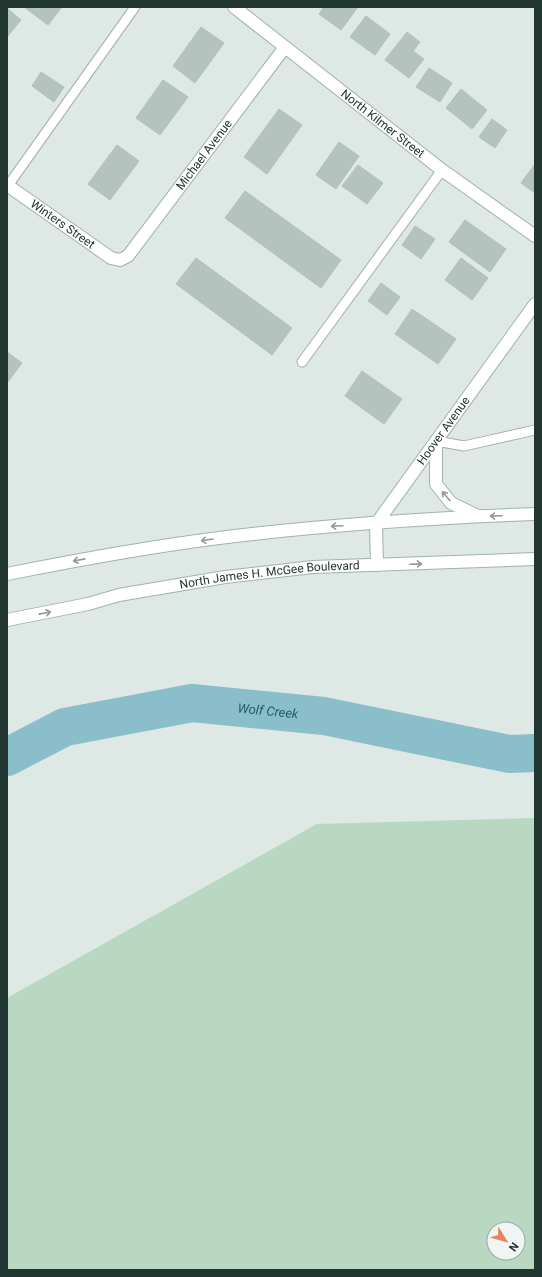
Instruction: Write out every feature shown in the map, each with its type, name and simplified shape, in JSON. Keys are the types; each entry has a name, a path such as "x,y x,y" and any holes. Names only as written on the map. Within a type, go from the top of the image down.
{"main road":[{"name":"North Kilmer Street","path":"234,7 442,170 535,236"},
{"name":"Michael Avenue","path":"120,260 128,256 285,47"},
{"name":"Winters Street","path":"7,186 111,258 120,260"},
{"name":"Hoover Avenue","path":"376,524 535,304"},
{"path":"436,440 436,484 451,503 479,516"},
{"path":"7,574 97,557 218,538 324,527 479,516 535,514"},
{"path":"376,524 377,565"},
{"name":"North James H. McGee Boulevard","path":"7,620 88,604 119,595 225,577 313,567 535,559"}],"lane":[{"path":"7,186 135,7"},
{"path":"302,362 442,170"},
{"path":"436,440 464,446 535,430"}],"green space":[{"path":"535,818 535,1270 7,1270 7,998 317,824"}],"building":[{"path":"24,7 62,7 48,25"},
{"path":"324,7 358,7 341,30 319,14"},
{"path":"7,8 21,20 7,37"},
{"path":"366,16 390,34 375,55 350,37"},
{"path":"201,27 224,43 195,83 173,66"},
{"path":"407,32 420,42 413,51 424,59 409,78 385,60"},
{"path":"429,68 452,83 440,102 416,87"},
{"path":"41,72 64,87 54,102 32,86"},
{"path":"163,80 188,97 160,135 136,118"},
{"path":"461,89 487,110 472,129 446,108"},
{"path":"279,109 302,125 267,174 244,157"},
{"path":"492,119 507,130 495,148 479,137"},
{"path":"339,142 359,156 336,189 316,175"},
{"path":"117,145 139,161 110,200 88,184"},
{"path":"535,164 535,193 521,183"},
{"path":"358,165 383,183 367,204 342,186"},
{"path":"245,191 341,260 321,288 225,218"},
{"path":"465,220 506,249 490,272 449,242"},
{"path":"415,226 435,239 421,259 402,245"},
{"path":"196,258 292,328 272,355 176,284"},
{"path":"461,258 488,278 472,300 445,280"},
{"path":"381,283 400,297 387,315 368,301"},
{"path":"412,309 456,339 438,364 395,334"},
{"path":"7,352 22,363 7,383"},
{"path":"362,371 402,399 384,424 345,396"}],"waterway":[{"name":"Wolf Creek","path":"7,757 65,727 192,703 324,716 509,754 535,753"}]}
